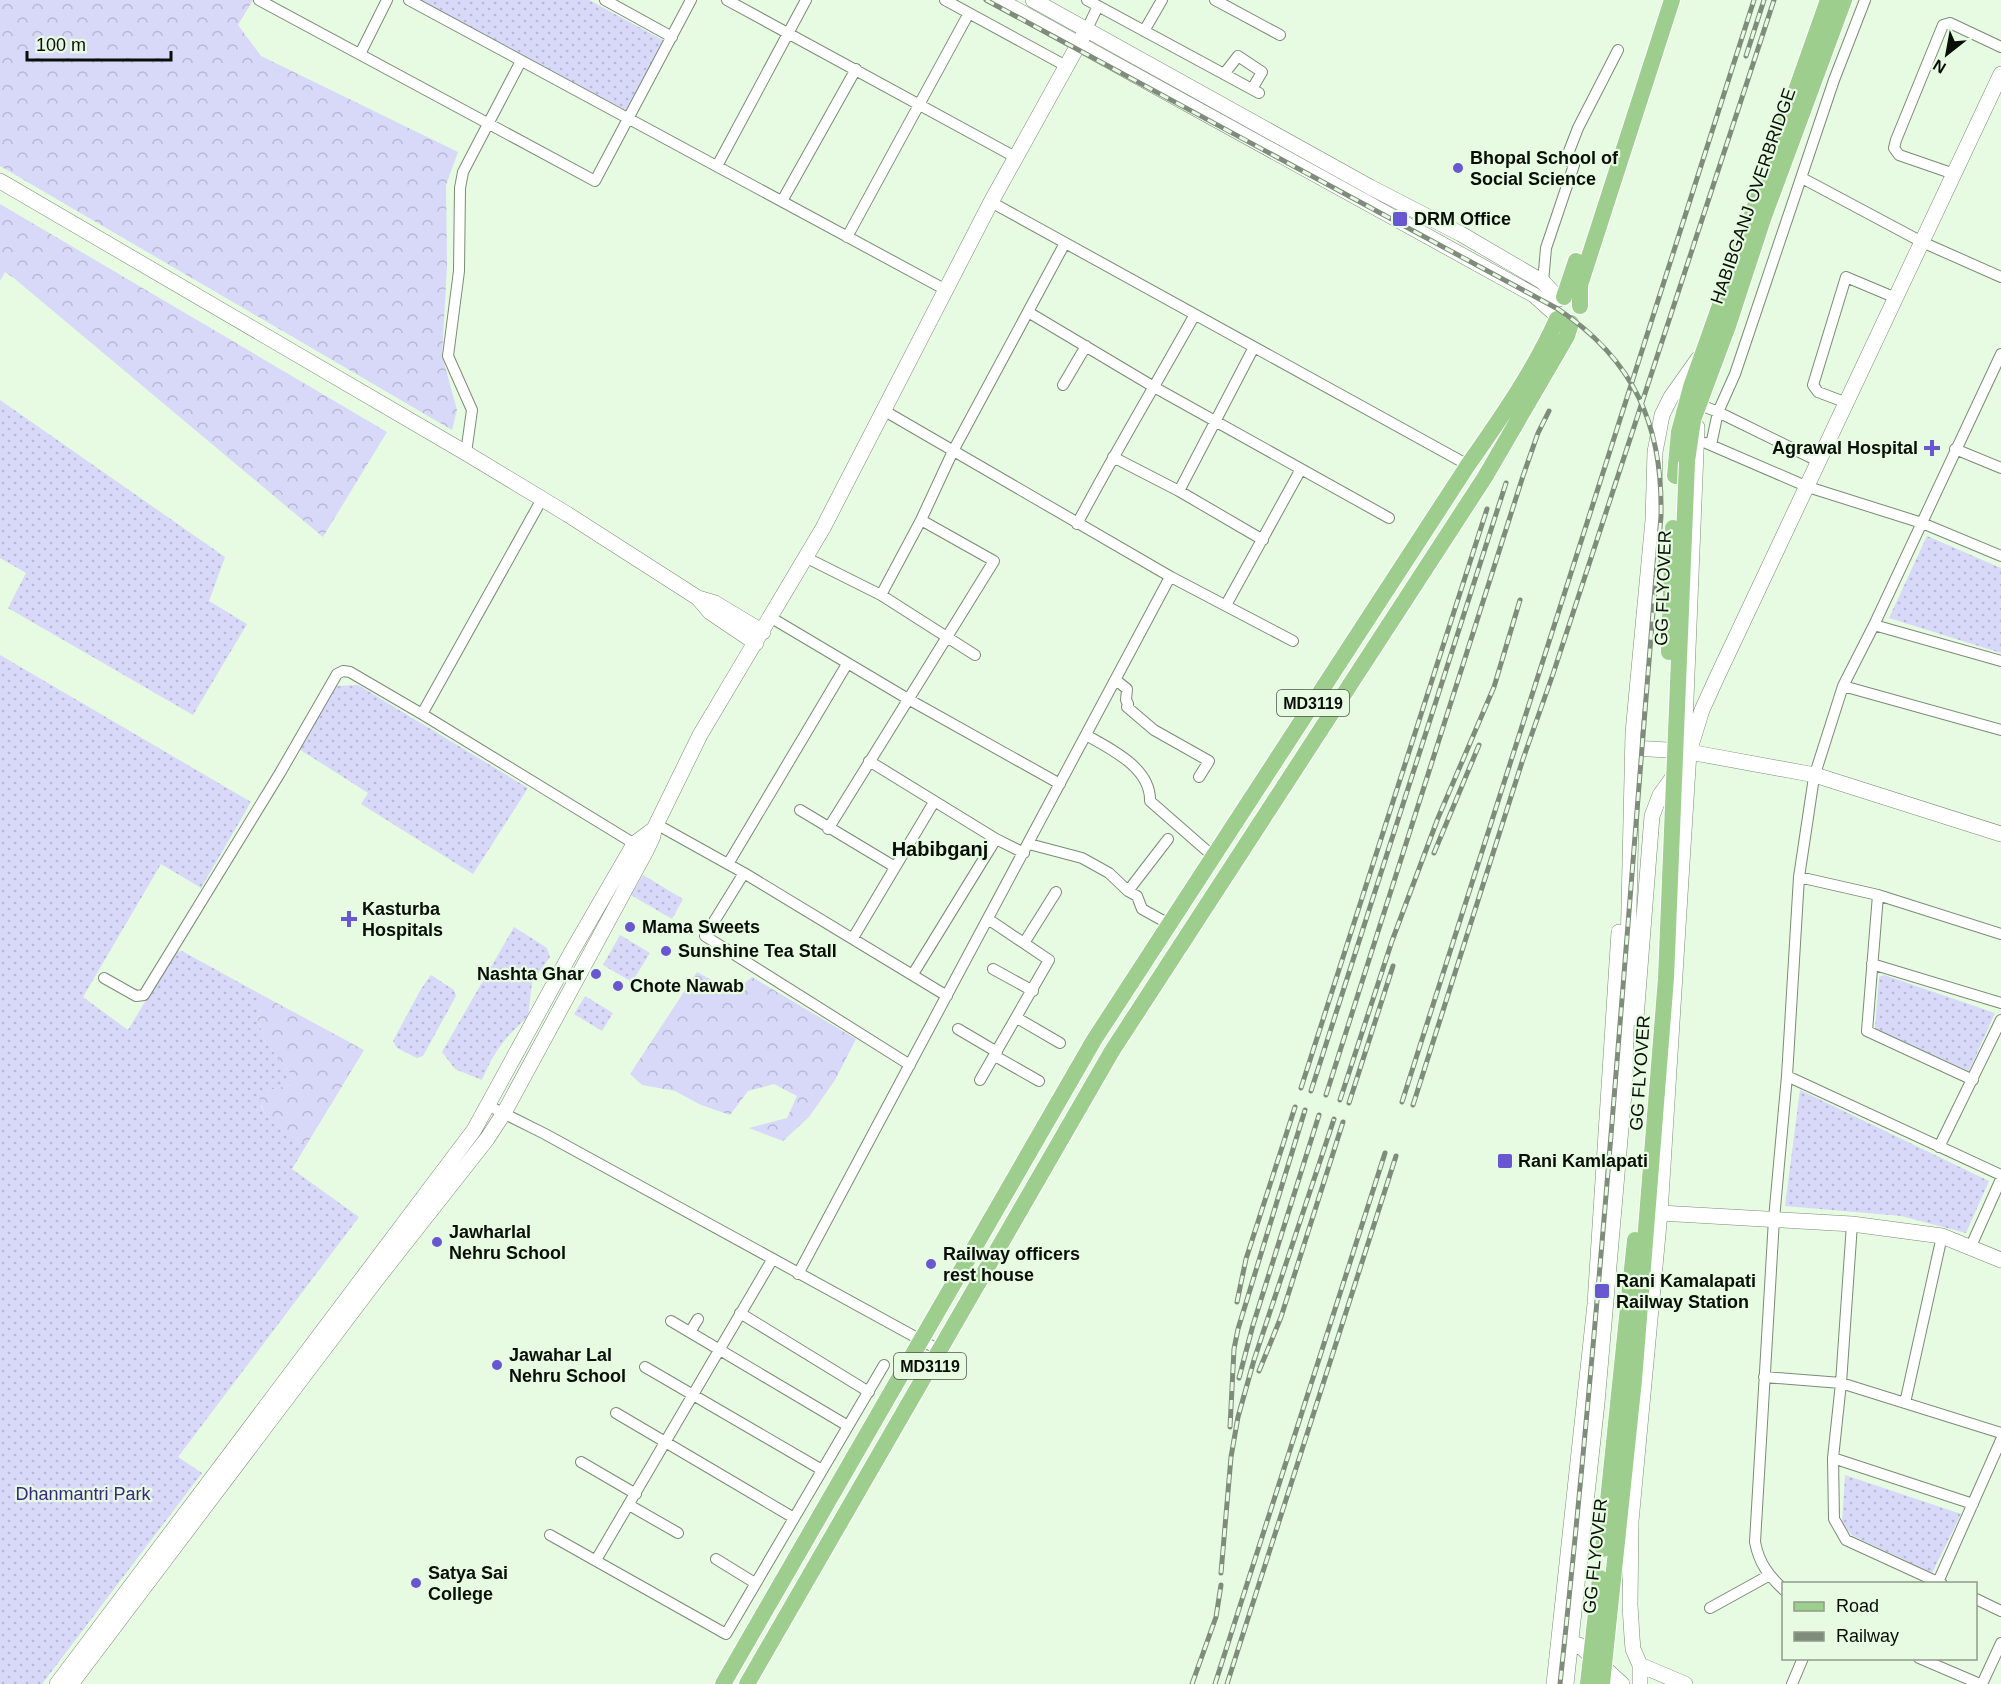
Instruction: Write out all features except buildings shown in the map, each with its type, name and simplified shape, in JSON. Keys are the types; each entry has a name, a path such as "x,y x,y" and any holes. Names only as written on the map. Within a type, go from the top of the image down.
{"main road":[{"path":"999,0 1561,310 1580,315 1580,285 1672,0"},
{"path":"1033,0 1370,187 1461,234 1543,282 1561,310"},
{"name":"MD3119","path":"723,1684 1094,1040 1506,409 1544,345 1561,310 1661,0"},
{"name":"HABIBGANJ OVERBRIDGE","path":"1687,462 1696,412 1728,326 1763,219 1828,0"},
{"name":"HABIBGANJ OVERBRIDGE","path":"1691,387 1783,146 1844,0"},
{"path":"57,1684 145,1576 233,1460 474,1131 640,848 655,827 700,735 823,528 991,202 1087,29"},
{"path":"1571,1682 1580,1645 1617,1263 1652,816 1660,795 1679,768 1702,710 2001,74"},
{"path":"0,181 466,453 698,598 715,603 760,637"},
{"name":"MD3119","path":"747,1684 1112,1051 1485,477 1568,336 1561,310"},
{"path":"1571,1682 1626,1082 1634,702 1653,520 1655,452 1662,415 1671,396 1704,349"},
{"name":"GG FLYOVER","path":"1571,1682 1617,1419 1639,1196 1662,858 1676,476 1679,432 1691,387"},
{"path":"1640,1684 1640,1665 1633,1649 1630,1605 1631,1521 1660,1213 1704,442 1698,429 1696,412"},
{"name":"GG FLYOVER","path":"1602,1684 1636,1358 1666,978 1687,462"},
{"path":"1348,649 1365,661"},
{"path":"1632,748 1686,752 1815,775 2001,834"},
{"path":"233,1460 481,1146 504,1113 573,965"},
{"path":"1660,1213 1852,1224 1942,1236 2001,1260"},
{"path":"1592,1524 1631,1521"},
{"path":"71,1684 145,1576"},
{"path":"1580,1645 1622,1684"},
{"path":"1640,1665 1685,1684"},
{"path":"1571,1682 1602,1684"}],"street":[{"path":"259,0 595,181 691,0"},
{"path":"360,54 387,0"},
{"path":"409,0 946,290"},
{"path":"605,0 672,36"},
{"path":"727,0 1017,158"},
{"path":"717,166 806,0"},
{"path":"945,0 1066,66"},
{"path":"1087,0 1144,31 1224,74 1256,91 1262,72 1238,56 1224,74"},
{"path":"1144,31 1162,0"},
{"path":"1215,0 1280,35"},
{"path":"1865,0 1848,40 1735,374 1704,442 1808,487 1922,523 2001,556"},
{"path":"1087,29 1098,6"},
{"path":"848,237 969,13"},
{"path":"1954,174 1899,155 1894,148 1896,140 1943,25 1950,22 2001,47"},
{"path":"1543,282 1546,248 1574,165 1566,159 1578,128 1618,50"},
{"path":"466,453 472,410 448,356 459,271 460,188 464,172 521,61"},
{"path":"782,201 856,69"},
{"path":"1802,178 1922,242 2001,277"},
{"path":"991,202 1194,316 1468,465"},
{"path":"881,595 921,520 952,452 1065,243"},
{"path":"1847,403 1818,392 1813,386 1846,277 1896,298"},
{"path":"1028,312 1215,422 1389,518"},
{"path":"1071,521 1113,457 1194,316"},
{"path":"1063,385 1086,346"},
{"path":"1179,491 1254,347"},
{"path":"1782,1588 1768,1576 1758,1555 1755,1542 1774,1219 1787,1076 1799,877 1815,775 1843,686 2001,354"},
{"path":"883,410 1170,577 1293,641"},
{"path":"1696,412 1718,412 1820,462"},
{"path":"1955,448 2001,468"},
{"path":"1113,457 1179,491 1263,540"},
{"path":"1226,605 1301,469"},
{"path":"422,714 542,499"},
{"path":"828,829 994,561 921,520"},
{"path":"806,557 881,595 975,655"},
{"path":"798,1274 1170,577"},
{"path":"770,618 908,699 1060,783"},
{"path":"1874,625 2001,662"},
{"path":"728,864 847,664"},
{"path":"104,978 136,996 144,995 337,674 343,671 350,672 422,714 640,848"},
{"path":"1116,680 1127,688 1127,707 1154,730 1209,761 1199,777"},
{"path":"1843,686 2001,730"},
{"path":"1086,735 1115,751 1141,773 1150,790 1150,801 1215,856"},
{"path":"869,761 996,839 1026,848 1082,858 1109,873 1128,891 1137,896 1142,909 1170,924"},
{"path":"853,938 934,802"},
{"path":"800,810 828,829 895,867"},
{"path":"655,827 744,873 947,996"},
{"path":"913,974 996,839"},
{"path":"1128,891 1168,839"},
{"path":"744,873 705,936 910,1065"},
{"path":"1799,877 1878,895 2001,934"},
{"path":"1024,943 1056,892"},
{"path":"1878,895 1867,1031 1973,1080"},
{"path":"981,1080 1049,960 988,919"},
{"path":"1872,964 2001,1003"},
{"path":"993,969 1033,991"},
{"path":"1017,1018 1060,1043"},
{"path":"1939,1147 2001,1020"},
{"path":"958,1029 1039,1081"},
{"path":"1787,1076 2001,1177 1971,1246"},
{"path":"489,1106 939,1350"},
{"path":"1852,1224 1841,1383 1833,1458 1834,1519 1846,1540 1938,1582"},
{"path":"1905,1403 1942,1236"},
{"path":"596,1560 772,1260"},
{"path":"741,1313 869,1392"},
{"path":"690,1332 698,1319"},
{"path":"671,1321 848,1426"},
{"path":"550,1535 726,1634 884,1365"},
{"path":"645,1367 822,1470"},
{"path":"1764,1377 1841,1383 2001,1433"},
{"path":"616,1413 794,1518"},
{"path":"1940,1582 2001,1440"},
{"path":"1833,1458 1973,1504"},
{"path":"581,1462 636,1494"},
{"path":"629,1504 678,1533"},
{"path":"716,1559 755,1583"},
{"path":"1710,1608 1768,1576"},
{"path":"1977,1599 2001,1611"},
{"path":"1921,1660 1981,1684 2001,1643"},
{"path":"1792,1684 1803,1660"}],"green space":[{"path":"0,0 253,0 238,25 261,56 458,152 446,185 447,266 442,356 457,410 452,430 0,166"},
{"path":"418,0 589,0 670,44 633,114"},
{"path":"0,204 387,432 323,537 15,279 5,272 0,281"},
{"path":"0,400 225,557 209,601 247,624 193,715 8,608 26,573 0,558"},
{"path":"1927,536 2001,568 2001,653 1889,618"},
{"name":"Dhanmantri Park","path":"0,655 251,802 201,888 161,864 83,997 128,1030 175,952 182,951 262,995 258,1020 265,1041 290,1073 290,1084 268,1091 261,1106 275,1125 307,1144 292,1169 359,1217 178,1457 202,1473 42,1684 0,1684"},
{"path":"358,685 528,788 473,874 361,804 368,793 299,749 337,686"},
{"path":"643,875 683,899 672,919 631,895"},
{"path":"514,927 547,948 550,957 532,982 528,1017 501,1045 482,1080 455,1069 442,1052"},
{"path":"620,935 650,953 632,982 603,965"},
{"path":"697,972 734,992 752,977 856,1039 835,1080 809,1117 783,1141 749,1128 787,1118 797,1096 774,1084 748,1091 730,1115 701,1105 675,1091 642,1085 630,1074"},
{"path":"431,975 454,990 456,996 423,1056 417,1058 397,1048 393,1041"},
{"path":"1884,975 1995,1013 1969,1071 1875,1029 1879,977"},
{"path":"262,995 364,1050 307,1144 290,1136 270,1121 262,1106 259,1096 290,1084 290,1073 265,1041 258,1020"},
{"path":"585,996 613,1013 602,1031 574,1014"},
{"path":"1800,1090 1989,1181 1966,1233 1901,1216 1785,1206"},
{"path":"1845,1475 1961,1514 1932,1573 1853,1536 1842,1524"}],"railway":[{"path":"986,0 1558,309 1606,350 1625,373 1639,398 1649,424 1656,452 1661,516 1602,1246 1560,1684"},
{"path":"1402,1102 1754,0"},
{"path":"1746,56 1764,0"},
{"path":"1413,1105 1523,759 1774,0"},
{"path":"1326,1095 1523,476 1538,433 1549,411"},
{"path":"1311,1091 1506,483"},
{"path":"1301,1088 1487,509"},
{"path":"1340,1100 1392,941 1438,818 1494,687 1520,600"},
{"path":"1434,853 1479,745"},
{"path":"1349,1103 1393,966"},
{"path":"1237,1302 1246,1259 1295,1107"},
{"path":"1230,1427 1234,1349 1238,1329 1305,1110"},
{"path":"1239,1378 1253,1325 1319,1115"},
{"path":"1221,1573 1231,1457 1238,1417 1254,1360 1334,1119"},
{"path":"1259,1371 1281,1317 1343,1122"},
{"path":"1215,1684 1385,1153"},
{"path":"1227,1684 1396,1156"},
{"path":"1192,1684 1216,1617 1221,1585"}],"place":[{"name":"Bhopal School of Social Science","path":"1458,168"},
{"name":"DRM Office","path":"1400,219"},
{"name":"Agrawal Hospital","path":"1932,448"},
{"name":"Kasturba Hospitals","path":"349,919"},
{"name":"Mama Sweets","path":"630,927"},
{"name":"Sunshine Tea Stall","path":"666,951"},
{"name":"Nashta Ghar","path":"596,974"},
{"name":"Chote Nawab","path":"618,986"},
{"name":"Rani Kamlapati","path":"1505,1161"},
{"name":"Jawharlal Nehru School","path":"437,1242"},
{"name":"Railway officers rest house","path":"931,1264"},
{"name":"Rani Kamalapati Railway Station","path":"1602,1291"},
{"name":"Jawahar Lal Nehru School","path":"497,1365"},
{"name":"Satya Sai College","path":"416,1583"}],"district":[{"name":"Habibganj","path":"940,849"}]}
